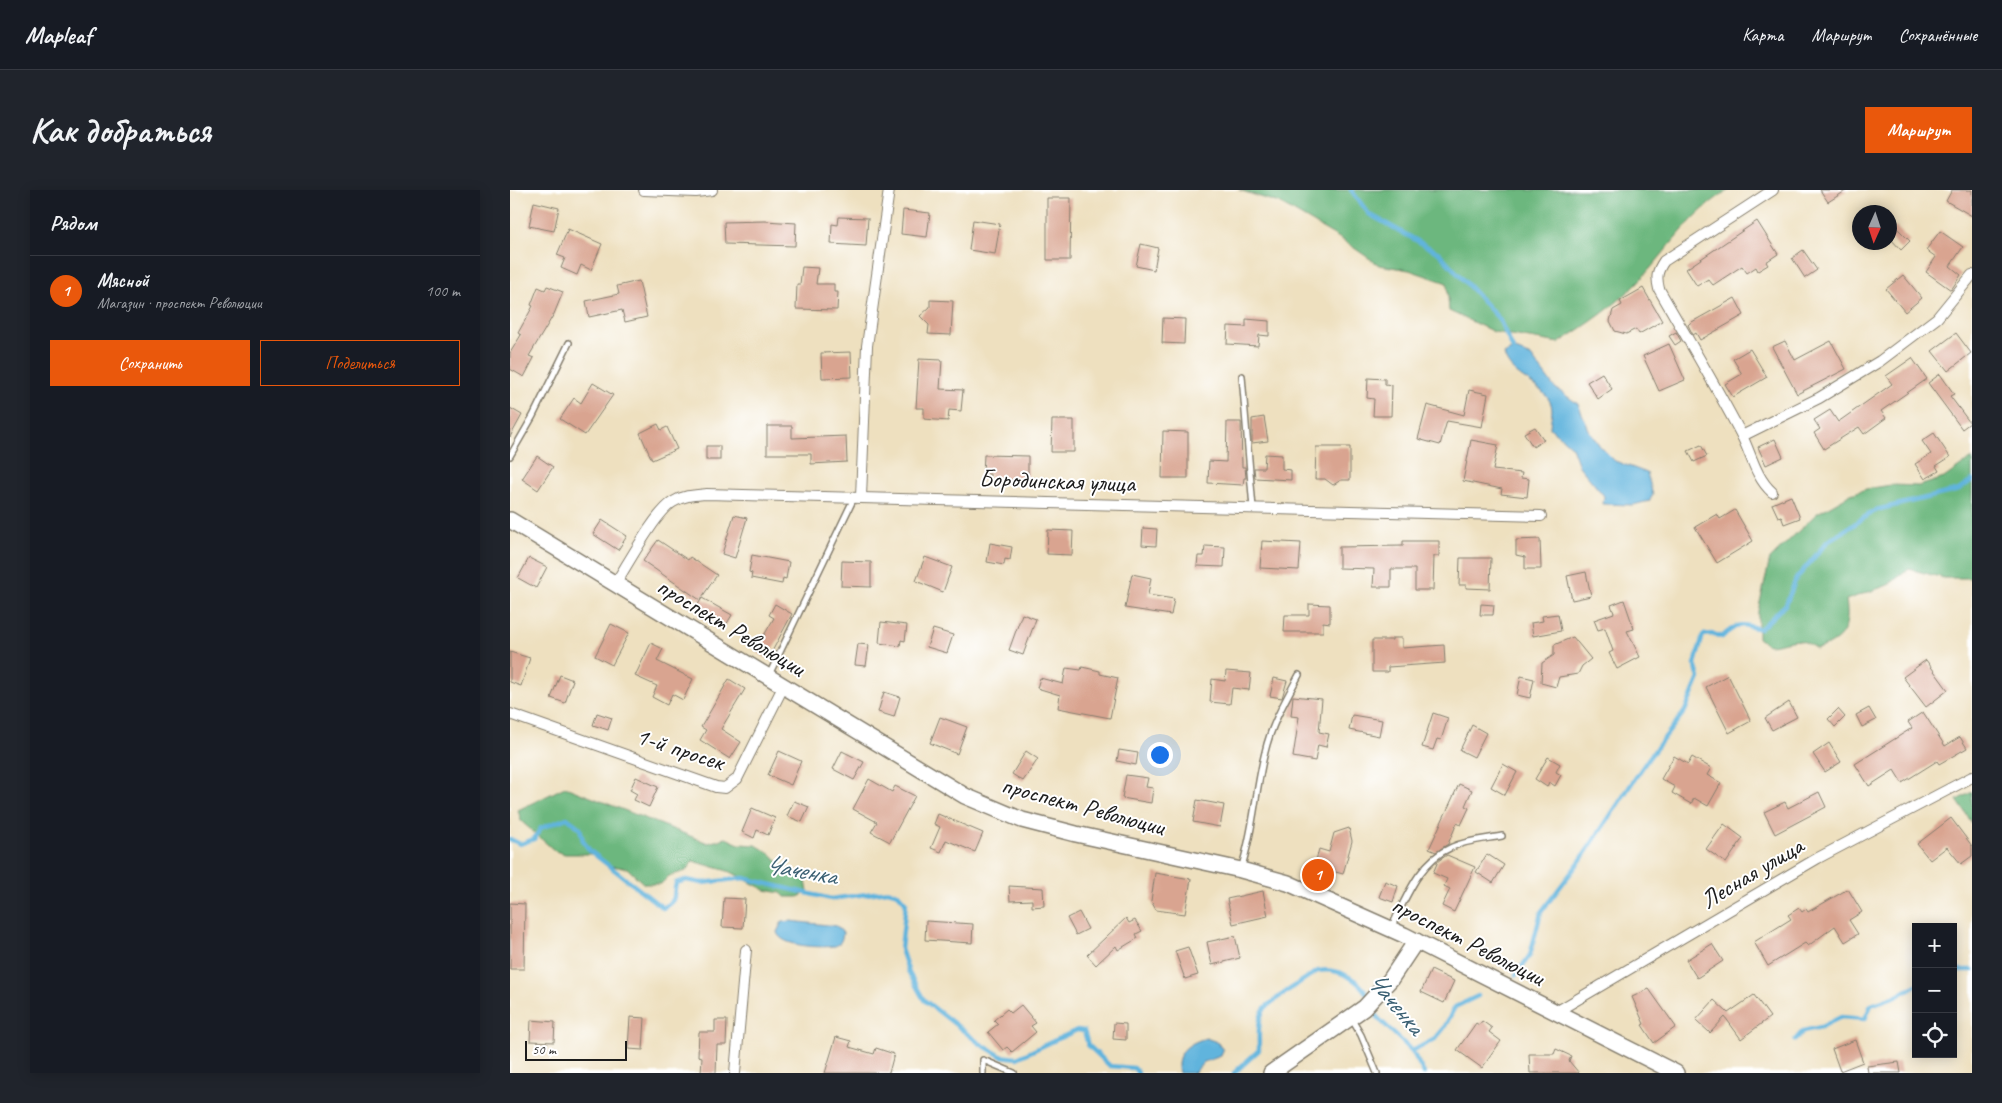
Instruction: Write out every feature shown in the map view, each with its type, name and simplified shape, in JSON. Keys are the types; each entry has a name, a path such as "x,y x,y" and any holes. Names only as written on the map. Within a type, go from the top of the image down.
{"street":[{"path":"644,190 696,192 712,190"},
{"path":"858,497 867,346 889,190"},
{"path":"1772,492 1758,473 1742,436 1659,289 1657,279 1658,269 1664,261 1773,190"},
{"path":"1742,436 1820,398 1880,360 1936,318 1972,275"},
{"name":"Бородинская улица","path":"615,584 662,513 673,502 689,496 707,494 1541,516"},
{"name":"проспект Революции","path":"510,520 964,796 1022,820 1076,834 1241,870 1288,883 1416,941 1676,1073"},
{"name":"1-й просек","path":"510,714 716,787 726,788 737,780 783,687"},
{"name":"Лесная улица","path":"1556,1012 1818,858 1972,777"},
{"path":"1271,1073 1364,1008 1381,990 1416,941"},
{"path":"735,1073 746,950"}],"lane":[{"path":"510,456 533,416 569,343"},
{"path":"1242,376 1253,508"},
{"path":"768,677 858,497"},
{"path":"1241,870 1248,849 1265,752 1273,726 1299,675"},
{"path":"1391,929 1412,885 1423,869 1437,855 1454,846 1502,836"},
{"path":"1351,1018 1361,1035 1377,1073"},
{"path":"983,1073 983,1060 1014,1073"}],"green space":[{"path":"1239,190 1729,190 1715,199 1691,221 1649,270 1619,300 1559,343 1494,332 1449,311 1447,283 1409,270 1379,265 1341,239 1279,203"},
{"path":"1972,458 1972,578 1944,578 1909,569 1888,585 1846,600 1847,618 1843,632 1833,642 1816,649 1798,640 1768,645 1758,638 1758,611 1770,559 1816,514 1851,494 1866,489 1891,485 1919,486 1944,478"},
{"path":"565,787 708,843 726,838 739,844 756,845 771,854 783,867 805,875 808,892 798,897 785,897 781,893 765,890 731,872 693,861 686,871 669,876 661,884 644,884 627,868 610,866 592,854 565,854 555,851 521,821 518,810"},
{"path":"1972,792 1972,823 1957,800"}],"water":[{"path":"1513,349 1531,356 1554,387 1578,404 1590,432 1600,446 1615,461 1647,473 1653,495 1649,501 1633,505 1603,504 1604,496 1579,466 1572,447 1550,428 1552,409 1550,401 1507,363 1504,354"},
{"path":"790,921 837,926 843,933 842,939 837,945 829,947 793,944 780,937 777,932 782,922"},
{"path":"1206,1038 1217,1042 1223,1050 1221,1056 1204,1062 1194,1073 1179,1073 1179,1059 1184,1049"}],"building":[{"path":"1820,190 1847,190 1828,202"},
{"path":"1952,190 1972,190 1972,216 1946,201"},
{"path":"1047,198 1071,198 1070,260 1047,260"},
{"path":"534,202 559,208 554,231 529,226"},
{"path":"903,210 930,213 927,237 901,234"},
{"path":"839,217 868,218 866,246 831,244 832,224 838,225"},
{"path":"973,220 1000,224 995,254 969,250"},
{"path":"765,221 796,223 795,246 725,244 724,222"},
{"path":"1757,221 1778,254 1766,262 1768,265 1758,271 1756,267 1747,273 1742,266 1713,285 1708,279 1697,286 1686,269"},
{"path":"1897,228 1910,241 1901,250 1897,246"},
{"path":"568,229 602,244 591,270 581,265 577,275 561,268 565,258 557,255"},
{"path":"1940,231 1963,247 1950,266 1961,275 1951,290 1926,272 1936,257 1926,250"},
{"path":"1141,244 1158,248 1154,270 1136,266"},
{"path":"1803,250 1817,270 1805,278 1792,258"},
{"path":"802,267 818,268 816,284 834,284 834,292 838,292 837,310 796,309 797,284 800,284"},
{"path":"1903,275 1922,298 1905,312 1886,289"},
{"path":"639,281 647,317 625,322 622,310 589,317 586,301 619,294 617,286"},
{"path":"547,286 563,292 554,314 529,356 534,358 524,377 510,369 510,353 521,335 518,333 533,306 531,305 538,287 545,290"},
{"path":"1643,288 1662,321 1639,334 1636,329 1626,334 1615,331 1610,321 1613,310 1622,305 1620,301"},
{"path":"1735,298 1744,315 1700,340 1696,333 1693,335 1688,325 1690,323"},
{"path":"930,300 953,301 951,335 928,334 929,325 920,316 930,307"},
{"path":"1163,318 1185,319 1184,344 1162,343"},
{"path":"1246,319 1269,321 1269,336 1259,335 1258,346 1227,344 1228,326 1246,327"},
{"path":"1676,332 1681,341 1675,345 1669,336"},
{"path":"1956,333 1971,353 1948,371 1932,351"},
{"path":"1785,341 1795,360 1831,341 1846,369 1797,394 1772,347"},
{"path":"1669,344 1685,380 1659,391 1643,356"},
{"path":"1750,349 1767,377 1733,397 1725,384 1742,374 1733,359"},
{"path":"851,352 852,377 822,378 821,353"},
{"path":"1912,358 1927,379 1881,411 1886,418 1864,434 1859,427 1824,449 1814,433 1820,429 1814,420 1830,410 1838,422 1892,384 1886,376"},
{"path":"919,359 942,360 940,389 963,390 961,411 949,410 948,421 924,419 924,408 916,408"},
{"path":"1602,373 1612,389 1598,399 1587,382"},
{"path":"1940,374 1954,394 1950,396 1970,423 1962,429 1928,383"},
{"path":"1368,378 1385,379 1385,384 1392,385 1391,416 1373,416 1374,399 1367,398"},
{"path":"593,383 613,395 585,435 560,419 574,398 581,403"},
{"path":"1469,390 1488,394 1482,427 1447,421 1440,445 1418,439 1427,405 1464,415"},
{"path":"510,408 522,415 510,437"},
{"path":"1264,417 1268,441 1252,443 1252,419"},
{"path":"1052,420 1074,420 1074,452 1051,452"},
{"path":"1227,422 1241,422 1242,467 1245,467 1246,478 1244,478 1243,485 1208,483 1209,461 1226,462"},
{"path":"658,424 661,430 667,427 677,449 652,460 640,433"},
{"path":"767,426 792,426 792,438 846,436 847,462 811,464 811,454 767,454"},
{"path":"1535,427 1544,440 1533,447 1524,433"},
{"path":"1163,431 1188,432 1188,478 1162,478"},
{"path":"1934,433 1950,457 1936,466 1939,471 1925,479 1915,464 1931,454 1922,441"},
{"path":"1775,439 1783,457 1766,465 1758,447"},
{"path":"1471,440 1498,445 1493,470 1522,473 1521,478 1529,479 1527,497 1501,494 1502,489 1463,481"},
{"path":"1701,445 1707,456 1694,462 1688,451"},
{"path":"706,446 720,446 720,460 706,460"},
{"path":"1316,447 1350,447 1350,480 1341,480 1333,485 1325,479 1315,479"},
{"path":"1265,454 1282,455 1282,469 1291,470 1291,480 1255,478 1254,468 1264,468"},
{"path":"984,455 1028,456 1028,480 990,480 990,474 983,474"},
{"path":"537,456 553,467 538,490 522,479"},
{"path":"1791,496 1800,518 1784,524 1781,516 1778,517 1772,504"},
{"path":"1735,510 1753,541 1717,563 1695,527 1717,514 1720,519"},
{"path":"734,515 747,518 735,558 722,554"},
{"path":"602,520 627,536 618,550 593,534"},
{"path":"1143,528 1157,529 1156,546 1142,545"},
{"path":"1048,530 1073,531 1072,555 1047,554"},
{"path":"1540,539 1541,569 1525,569 1525,557 1516,555 1516,540"},
{"path":"658,540 688,560 690,557 717,575 700,600 643,561"},
{"path":"1262,541 1301,543 1299,570 1260,568"},
{"path":"1403,541 1439,541 1439,556 1434,556 1433,590 1415,590 1415,569 1391,569 1391,587 1373,587 1374,569 1339,568 1339,547 1403,546"},
{"path":"990,543 1012,547 1010,560 1005,559 1004,565 987,562"},
{"path":"1205,546 1225,547 1224,567 1197,566 1198,556 1204,556"},
{"path":"752,555 789,562 786,579 783,578 782,584 751,578 752,573 749,572"},
{"path":"925,557 952,567 943,592 916,581"},
{"path":"529,558 547,567 536,588 518,578"},
{"path":"1460,558 1491,558 1490,589 1466,588 1466,585 1459,585"},
{"path":"842,561 871,562 871,587 841,586"},
{"path":"1586,572 1591,596 1572,600 1567,576"},
{"path":"1132,574 1151,578 1148,595 1174,599 1171,615 1125,608"},
{"path":"702,598 732,615 726,625 713,618 710,623 698,616 701,611 696,608"},
{"path":"1624,600 1634,629 1627,631 1640,657 1617,669 1609,653 1613,651 1605,628 1598,630 1594,620 1614,613 1611,605"},
{"path":"775,604 792,614 768,659 755,651 774,618 769,615"},
{"path":"1309,604 1330,605 1330,623 1323,622 1323,632 1284,632 1285,615 1309,615"},
{"path":"1481,604 1494,605 1493,615 1480,615"},
{"path":"1022,614 1036,619 1023,655 1009,650"},
{"path":"1558,614 1561,631 1533,636 1531,623 1543,621 1542,616"},
{"path":"881,622 907,625 905,641 901,640 900,646 879,643"},
{"path":"611,624 629,633 612,665 595,656"},
{"path":"933,629 953,635 947,653 927,647"},
{"path":"1573,637 1591,659 1582,666 1578,674 1559,677 1556,687 1541,683 1542,663 1554,655 1554,645"},
{"path":"1392,638 1402,638 1402,648 1444,645 1445,663 1388,667 1388,672 1372,672 1372,640 1392,640"},
{"path":"651,643 663,649 657,661 693,679 683,700 672,694 667,705 652,697 657,686 635,676"},
{"path":"858,644 869,645 866,666 855,665"},
{"path":"510,652 530,658 521,686 510,682"},
{"path":"1926,660 1948,690 1926,707 1903,677"},
{"path":"1082,667 1118,678 1110,718 1058,708 1060,695 1037,688 1040,678 1063,684 1066,668 1081,670"},
{"path":"1226,671 1251,673 1249,690 1232,688 1230,704 1210,702 1212,679 1225,681"},
{"path":"560,675 573,680 565,703 551,698"},
{"path":"1728,675 1751,721 1729,733 1706,687"},
{"path":"1521,676 1534,679 1530,698 1517,695"},
{"path":"1274,678 1287,681 1282,698 1270,696"},
{"path":"729,679 745,689 721,729 741,742 730,759 700,740 706,730 701,727"},
{"path":"884,692 900,697 894,717 878,712"},
{"path":"1293,696 1322,699 1319,732 1329,734 1326,747 1318,745 1315,761 1293,757 1299,717 1291,716"},
{"path":"1789,702 1797,717 1772,730 1765,718"},
{"path":"1869,708 1876,720 1862,727 1856,715"},
{"path":"1838,709 1845,717 1835,727 1828,719"},
{"path":"1923,712 1945,746 1960,737 1967,748 1939,764 1937,761 1902,783 1894,770 1869,786 1855,764 1912,728 1908,722"},
{"path":"597,713 612,718 608,730 593,725"},
{"path":"1433,713 1448,718 1441,740 1437,739 1433,750 1422,747"},
{"path":"1352,715 1382,720 1379,736 1349,730"},
{"path":"940,717 967,727 957,754 930,743"},
{"path":"1472,725 1486,733 1474,757 1460,750"},
{"path":"1829,743 1841,762 1825,772 1813,754"},
{"path":"1119,750 1138,753 1136,765 1117,761"},
{"path":"779,751 801,761 791,785 768,775"},
{"path":"842,751 864,762 854,780 833,769"},
{"path":"1026,751 1038,759 1023,781 1012,774"},
{"path":"1674,756 1688,764 1692,757 1711,768 1707,775 1721,783 1708,806 1694,798 1691,804 1672,793 1675,787 1661,779"},
{"path":"1548,757 1560,764 1556,772 1561,775 1555,786 1549,782 1547,787 1535,779"},
{"path":"1503,764 1517,772 1505,795 1491,787"},
{"path":"1126,775 1148,778 1146,787 1153,788 1151,803 1122,798"},
{"path":"636,777 658,787 649,807 634,800 637,794 630,790"},
{"path":"869,779 892,792 895,786 915,796 890,842 871,832 877,822 853,809"},
{"path":"1459,784 1472,790 1465,806 1469,808 1461,825 1457,823 1448,844 1436,852 1429,849"},
{"path":"1819,792 1826,807 1775,834 1764,812 1785,802 1788,808"},
{"path":"1197,800 1224,805 1220,827 1193,822"},
{"path":"794,801 809,807 802,822 787,816"},
{"path":"752,808 775,818 768,835 757,830 754,838 742,832"},
{"path":"938,814 983,833 975,852 946,840 941,852 931,848 940,827 934,824"},
{"path":"1951,818 1972,846 1972,856 1961,864 1947,847 1930,860 1917,844"},
{"path":"1724,824 1743,838 1726,863 1706,849"},
{"path":"1349,828 1352,841 1343,874 1332,871 1329,883 1304,877 1306,866 1314,868 1319,849 1329,852 1334,833"},
{"path":"1487,854 1504,865 1493,883 1476,872"},
{"path":"1447,855 1475,867 1454,912 1442,906 1450,889 1444,886 1447,879 1433,873 1438,861"},
{"path":"1155,873 1191,879 1185,914 1156,910 1151,901"},
{"path":"1385,881 1398,886 1393,902 1379,897"},
{"path":"1009,886 1043,888 1044,906 1032,907 1032,900 1010,901"},
{"path":"1848,889 1862,912 1849,920 1858,934 1845,942 1835,926 1808,946 1805,943 1768,966 1754,942 1791,919 1788,915 1799,908 1802,912 1806,909 1808,912"},
{"path":"1263,891 1268,916 1233,924 1227,899"},
{"path":"724,898 745,899 743,928 722,927"},
{"path":"510,903 525,904 524,969 510,969"},
{"path":"1079,912 1088,929 1076,935 1067,918"},
{"path":"1126,918 1129,923 1135,920 1142,931 1136,934 1138,938 1118,950 1116,946 1096,965 1087,955"},
{"path":"926,921 973,924 972,943 925,940"},
{"path":"1235,936 1240,958 1212,965 1207,942"},
{"path":"1712,944 1723,961 1697,978 1686,960"},
{"path":"1188,947 1198,975 1185,979 1175,951"},
{"path":"1431,970 1454,981 1444,1003 1421,992"},
{"path":"1649,989 1676,1027 1654,1043 1642,1025 1644,1024 1632,997"},
{"path":"1754,995 1770,1017 1741,1039 1725,1017 1710,1033 1696,1020 1714,1000 1728,1013"},
{"path":"1021,1005 1036,1023 1031,1026 1036,1032 1012,1052 1007,1047 1003,1050 988,1032 998,1024 994,1020 1007,1009 1011,1013"},
{"path":"630,1017 645,1018 643,1050 628,1049"},
{"path":"531,1020 555,1022 554,1042 530,1041"},
{"path":"715,1020 727,1020 726,1045 717,1045 716,1073 701,1073 702,1057 698,1056 699,1032 715,1032"},
{"path":"1482,1021 1492,1028 1489,1032 1501,1041 1482,1068 1457,1050 1476,1023 1479,1025"},
{"path":"1114,1023 1126,1024 1126,1040 1113,1039"},
{"path":"836,1037 851,1041 849,1047 874,1054 876,1048 894,1054 889,1073 825,1073"},
{"path":"1855,1040 1863,1062 1840,1071 1832,1049"},
{"path":"1556,1049 1571,1056 1569,1061 1579,1073 1530,1073 1529,1054 1554,1054"},
{"path":"1899,1062 1901,1073 1868,1073 1867,1066"}],"waterway":[{"path":"1351,190 1369,214 1439,253 1499,319 1513,349"},
{"path":"1516,975 1530,955 1541,912 1580,861 1648,759 1685,711 1699,678 1695,664 1703,635 1713,634 1722,637 1740,625 1760,629 1786,604 1796,579 1827,542 1876,510 1959,490 1972,480"},
{"name":"Чаченка","path":"510,839 520,844 534,839 541,828 567,818 580,828 583,841 590,851 663,908 673,900 676,883 686,880 702,883 744,878 831,899 888,891 898,894 906,903 901,949 909,973 924,1000 979,1043 1001,1056 1017,1058 1077,1030 1084,1031 1088,1045 1110,1066 1134,1068 1138,1073"},
{"name":"Чаченка","path":"1234,1073 1259,1050 1260,1023 1262,1012 1265,1008 1314,973 1326,970 1348,976 1355,980 1369,998"},
{"path":"1957,970 1972,970"},
{"path":"1795,1040 1803,1031 1821,1027 1841,1017 1865,1019 1871,1005 1899,995 1912,987"},
{"path":"1412,1051 1435,1039 1444,1028 1455,1007 1478,996"},
{"name":"Чаченка","path":"1372,1006 1377,1017 1412,1051 1424,1073"}],"place":[{"name":"Мясной","path":"1318,875"}]}
